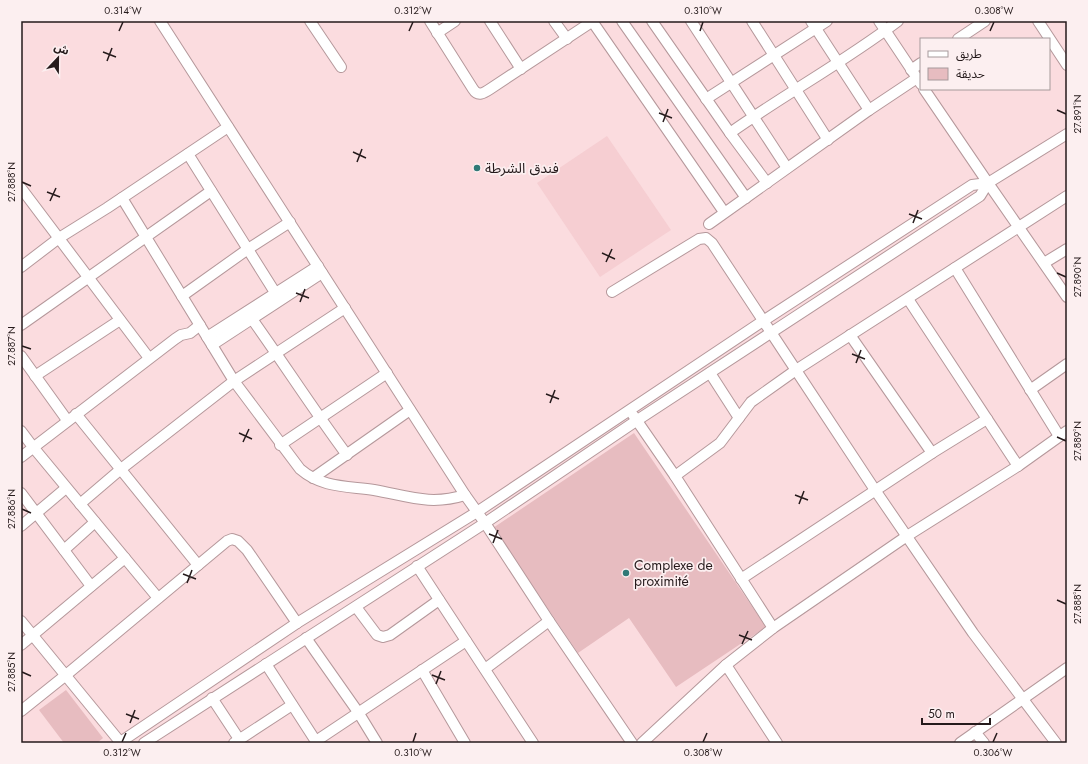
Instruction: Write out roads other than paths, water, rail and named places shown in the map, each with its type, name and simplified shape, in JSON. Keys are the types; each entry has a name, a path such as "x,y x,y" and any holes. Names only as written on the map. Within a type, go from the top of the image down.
{"street":[{"path":"160,21 465,495 478,512 549,621 632,743"},
{"path":"310,21 341,67"},
{"path":"430,21 472,89 477,94 483,93 490,89 593,21 724,212"},
{"path":"437,32 455,21"},
{"path":"490,21 521,69"},
{"path":"554,21 567,39"},
{"path":"622,21 746,198"},
{"path":"653,21 730,134 767,183"},
{"path":"691,21 788,168"},
{"path":"752,21 828,140"},
{"path":"706,99 774,56 814,25 827,21"},
{"path":"879,21 917,77"},
{"path":"730,134 754,116 839,63 898,21"},
{"path":"960,38 985,21"},
{"path":"1038,21 1049,38"},
{"path":"814,25 869,110"},
{"path":"1050,39 1067,65"},
{"path":"709,224 917,77 920,67"},
{"path":"925,90 1067,297"},
{"path":"21,267 59,238 228,127"},
{"path":"21,621 120,743 297,623 478,512 763,321 972,185 988,183 1067,134"},
{"path":"188,154 276,294"},
{"path":"144,743 485,523 636,421 980,196 988,183"},
{"path":"21,188 149,358"},
{"path":"21,325 211,191"},
{"path":"675,476 720,443 751,402 796,370 1067,196"},
{"path":"122,198 234,381 280,445 300,469 318,481 337,486 375,491 422,500 438,500 465,495"},
{"path":"182,296 290,222"},
{"path":"612,292 699,239 706,238 712,242 875,490 973,633 1056,743"},
{"path":"1044,263 1067,249"},
{"path":"642,743 726,665 773,628 907,536 1018,466 1063,434 1030,390 955,268"},
{"path":"249,316 276,294 320,269"},
{"path":"209,341 320,269"},
{"path":"908,299 1018,466"},
{"path":"80,504 121,469 234,381 345,308"},
{"path":"249,316 276,353 320,419 347,455"},
{"path":"35,376 120,320"},
{"path":"21,457 149,358 179,336 190,333 200,325"},
{"path":"850,335 932,453"},
{"path":"21,356 67,420"},
{"path":"1030,390 1067,364"},
{"path":"280,445 386,373"},
{"path":"710,373 739,418"},
{"path":"313,478 410,410"},
{"path":"629,410 675,476 773,628"},
{"path":"76,414 198,565"},
{"path":"741,579 875,490 987,419"},
{"path":"21,431 66,488 158,598"},
{"path":"21,526 66,488"},
{"path":"21,493 91,586"},
{"path":"64,550 95,522"},
{"path":"21,711 227,541 232,539 237,540 247,550 297,623"},
{"path":"21,645 125,558"},
{"path":"417,566 533,743"},
{"path":"356,607 377,635 384,637 390,635 439,600"},
{"path":"485,669 549,621"},
{"path":"306,638 358,712 377,743"},
{"path":"266,664 316,742 358,712 466,641"},
{"path":"726,665 778,743"},
{"path":"960,743 1067,668"},
{"path":"422,670 465,743"},
{"path":"212,698 237,741 292,705"},
{"path":"975,732 984,743"}],"place":[{"name":"فندق الشرطة","path":"477,168"},
{"name":"Complexe de proximité","path":"626,573"}]}
